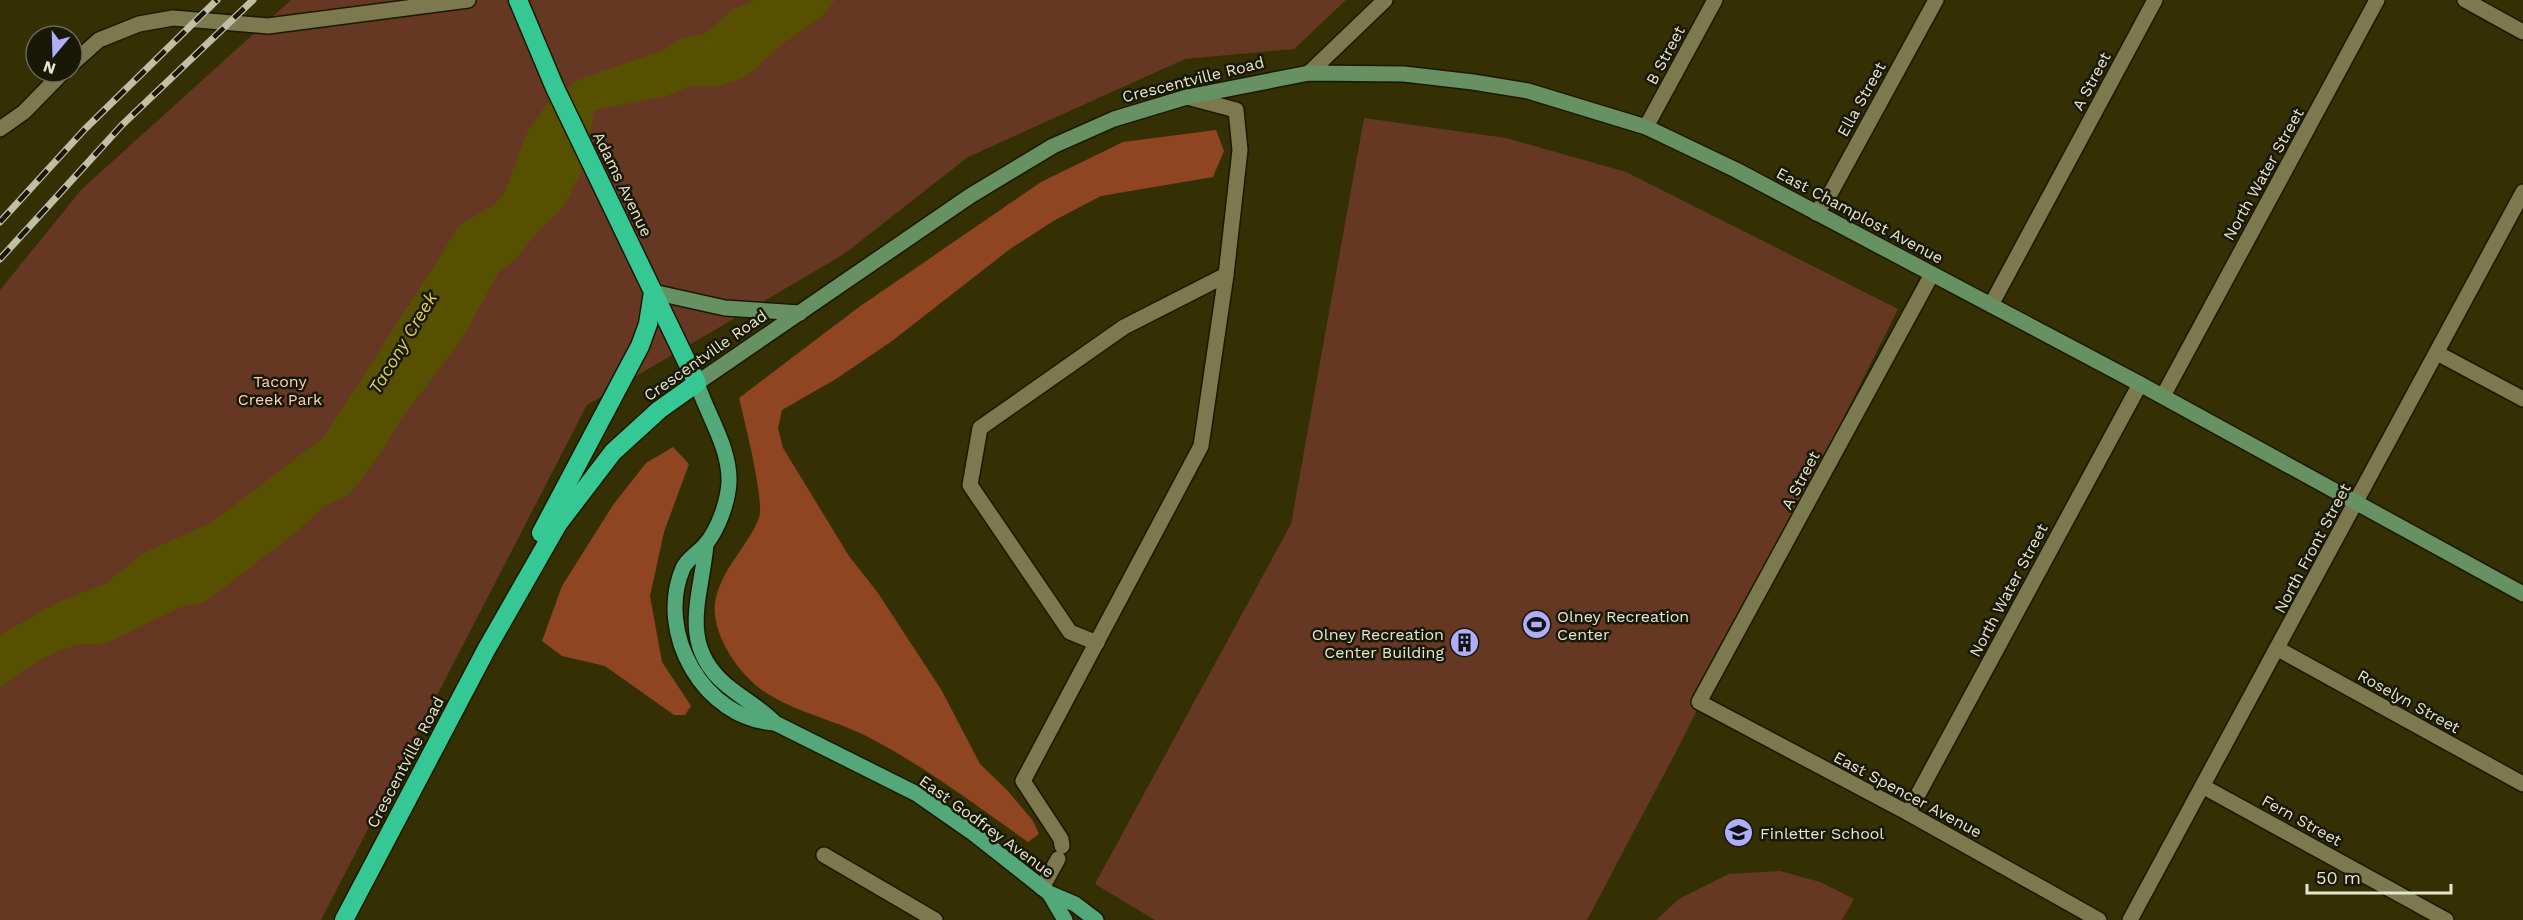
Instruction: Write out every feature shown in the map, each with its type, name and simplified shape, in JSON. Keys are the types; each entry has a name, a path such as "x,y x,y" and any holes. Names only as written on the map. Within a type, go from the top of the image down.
{"highway":[{"name":"Adams Avenue","path":"518,0 555,88 609,196 697,383"},
{"path":"488,647 550,513 640,346 648,324 653,292"},
{"name":"Crescentville Road","path":"344,920 488,647 558,524 613,452 658,410 697,383"}],"main road":[{"name":"East Godfrey Avenue","path":"697,383 728,464 726,499 706,544 703,574 695,612 696,634 702,652 723,682 762,708 776,723 917,794 973,833 1045,891 1076,904 1096,920"},
{"name":"East Godfrey Avenue","path":"706,544 684,565 677,587 675,608 682,650 693,670 719,701 754,722 776,723"},
{"name":"East Godfrey Avenue","path":"1045,891 1065,920"}],"street":[{"path":"84,53 99,40 139,24 173,18 268,26 468,0"},
{"path":"1309,73 1385,0"},
{"name":"B Street","path":"1647,128 1715,0"},
{"name":"Ella Street","path":"1816,213 1830,194 1936,0"},
{"name":"A Street","path":"1990,305 2155,0"},
{"name":"North Water Street","path":"2163,396 2378,0"},
{"path":"2465,0 2523,32"},
{"name":"Crescentville Road","path":"697,383 970,196 1053,146 1114,119 1187,97 1309,73"},
{"name":"East Champlost Avenue","path":"1309,73 1404,74 1473,82 1538,94 1647,128 1736,170 2163,396 2523,594"},
{"path":"0,129 24,112 51,84"},
{"path":"1045,891 1060,853 1061,839 1023,781 1201,446 1226,275 1240,150 1236,110 1187,97"},
{"name":"North Front Street","path":"2130,920 2437,353 2516,221 2523,192"},
{"name":"A Street","path":"1699,702 1932,274"},
{"path":"1096,643 1070,632 970,485 980,428 1124,327 1226,275"},
{"path":"653,292 725,309 800,313"},
{"path":"2437,353 2523,399"},
{"name":"North Water Street","path":"1908,813 2140,384"},
{"name":"Roselyn Street","path":"2278,649 2523,784"},
{"name":"East Spencer Avenue","path":"1699,702 1908,813 2099,920"},
{"name":"Fern Street","path":"2204,787 2446,920"},
{"path":"824,855 935,920"}],"green space":[{"name":"Tacony Creek Park","path":"291,0 1346,0 1294,49 1185,59 968,157 844,254 587,405 321,920 0,920 0,290 82,189"},
{"name":"Olney Recreation Center","path":"1364,118 1506,138 1626,172 1898,309 1679,746 1587,920 1155,920 1095,884 1291,524"},
{"path":"1780,871 1820,882 1854,899 1842,920 1656,920 1679,899 1729,874"}],"shaded area":[{"path":"1216,130 1224,151 1213,177 1101,196 1055,220 1010,249 892,341 836,379 782,410 778,428 783,448 849,556 878,593 942,691 980,764 1008,791 1033,821 1039,834 1028,842 912,762 859,733 780,701 758,687 738,667 723,642 715,615 715,603 722,580 759,518 759,495 739,398 859,307 1041,182 1123,142"},
{"path":"673,447 689,464 664,532 650,596 662,662 691,706 685,715 674,715 605,666 562,656 542,641 562,586 613,505 646,463"}],"water":[{"name":"Tacony Creek","path":"756,0 835,0 823,16 781,45 746,77 718,86 691,86 666,96 594,110 586,162 563,208 536,233 520,255 499,272 460,342 401,419 381,453 350,494 323,507 295,533 205,602 181,607 103,645 89,644 62,650 35,663 0,688 0,635 60,601 105,584 144,553 212,522 324,437 460,225 496,203 505,191 527,133 546,105 578,80 661,51 682,38 706,33 733,9"}],"railway":[{"path":"0,222 85,129 217,0"},
{"path":"0,259 122,125 253,0"}],"place":[{"name":"Olney Recreation Center","path":"1536,625"},
{"name":"Olney Recreation Center Building","path":"1465,643"},
{"name":"Finletter School","path":"1739,833"}]}
